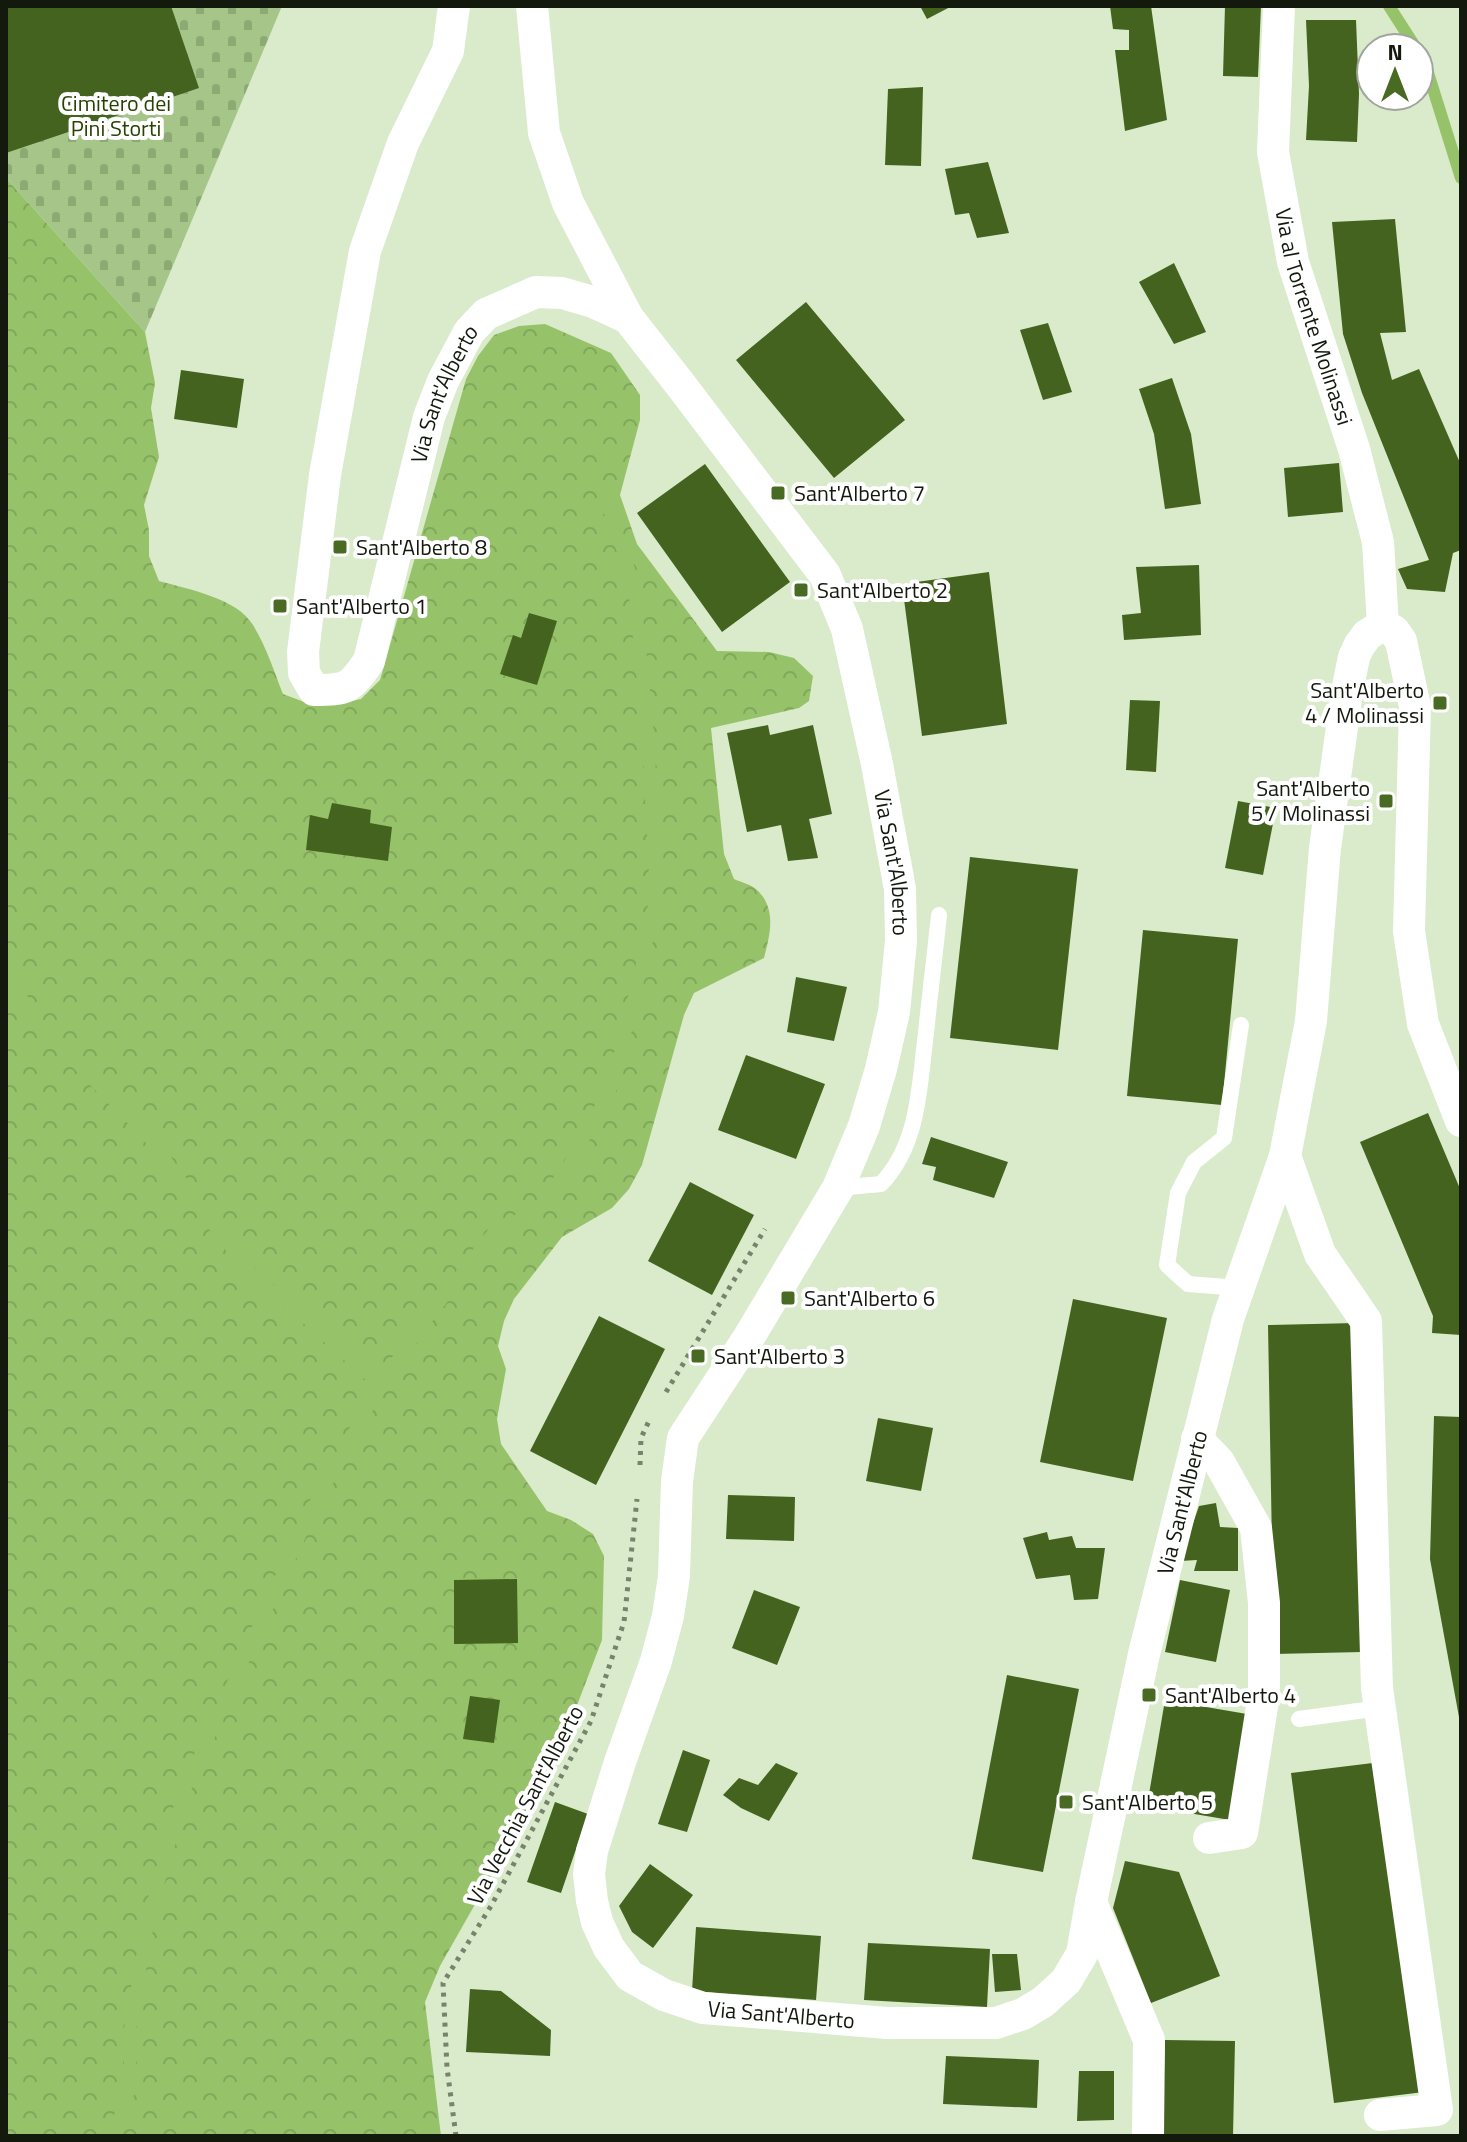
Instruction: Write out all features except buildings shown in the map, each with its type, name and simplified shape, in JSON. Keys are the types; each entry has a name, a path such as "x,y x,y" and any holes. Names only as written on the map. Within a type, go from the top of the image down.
{"street":[{"name":"Via Sant'Alberto","path":"454,6 448,51 403,143 365,251 325,475 303,652 304,673 314,690 340,690 357,679 369,661 429,417 469,332 486,314 536,292 562,293 593,302 628,318 825,575 847,629 877,764 900,889 901,941 894,1012 864,1126 838,1188 749,1337 683,1438 677,1481 674,1576 668,1616 656,1661 592,1851 589,1874 592,1901 597,1922 609,1948 630,1976 664,1995 703,2008 887,2023 996,2023 1023,2014 1043,2002 1066,1981 1082,1954 1144,1654 1197,1439 1228,1319 1285,1156 1311,1021 1325,848 1347,692 1359,646 1367,635 1383,625"},
{"path":"532,6 544,133 568,203 628,318"},
{"name":"Via al Torrente Molinassi","path":"1279,6 1273,152 1293,262 1354,449 1378,542 1383,625"},
{"path":"1383,625 1394,631 1401,641 1415,707 1409,931 1423,1024 1461,1121"},
{"path":"1285,1156 1320,1254 1366,1321 1377,1688 1437,2110 1380,2115"},
{"path":"1197,1439 1219,1462 1256,1528 1264,1603 1264,1694 1242,1833 1209,1838"},
{"path":"1091,1902 1149,2040 1148,2136"}],"lane":[{"name":"Via Sant'Alberto","path":"838,1188 881,1184 904,1153 916,1118 939,915"},
{"path":"1239,1288 1188,1284 1167,1265 1178,1193 1194,1162 1224,1138 1241,1025"},
{"path":"1299,1719 1380,1708"}],"path":[{"path":"660,1403 765,1229"},
{"path":"639,1476 641,1438 652,1416"},
{"name":"Via Vecchia Sant'Alberto","path":"456,2136 447,2068 443,1983 491,1906 591,1721 624,1622 638,1489"}],"green space":[{"name":"Cimitero dei Pini Storti","path":"6,6 282,6 145,332 6,178"},
{"path":"6,178 145,332 155,383 151,408 159,457 144,505 149,530 149,556 159,581 224,601 246,616 262,641 283,694 307,703 335,705 361,699 380,680 466,379 494,335 519,326 545,324 611,353 640,395 640,420 620,495 637,544 717,651 769,652 794,658 813,676 809,701 799,708 711,728 724,854 734,879 755,888 763,897 770,914 764,958 694,993 684,1015 642,1165 629,1189 612,1208 562,1237 514,1299 504,1321 498,1346 506,1369 497,1419 501,1444 547,1511 571,1520 593,1534 604,1556 602,1640 563,1742 440,1966 425,2002 441,2136 6,2136"}],"waterway":[{"path":"1389,6 1406,32"},
{"path":"1435,95 1461,178"},
{"path":"113,2136 130,2088 130,2029 149,1917 184,1791 311,1511 380,1385 422,1325 493,1233 539,1209 571,1162 612,1086 656,896 648,735 634,584 604,495"},
{"path":"6,971 34,1020 146,1133 256,1278 310,1321 380,1385"}],"place":[{"name":"Sant'Alberto 7","path":"778,493"},
{"name":"Sant'Alberto 8","path":"340,547"},
{"name":"Sant'Alberto 2","path":"801,590"},
{"name":"Sant'Alberto 1","path":"280,606"},
{"name":"Sant'Alberto 4 / Molinassi","path":"1440,703"},
{"name":"Sant'Alberto 5 / Molinassi","path":"1386,801"},
{"name":"Sant'Alberto 6","path":"788,1298"},
{"name":"Sant'Alberto 3","path":"698,1356"},
{"name":"Sant'Alberto 4","path":"1149,1695"},
{"name":"Sant'Alberto 5","path":"1066,1802"}]}
